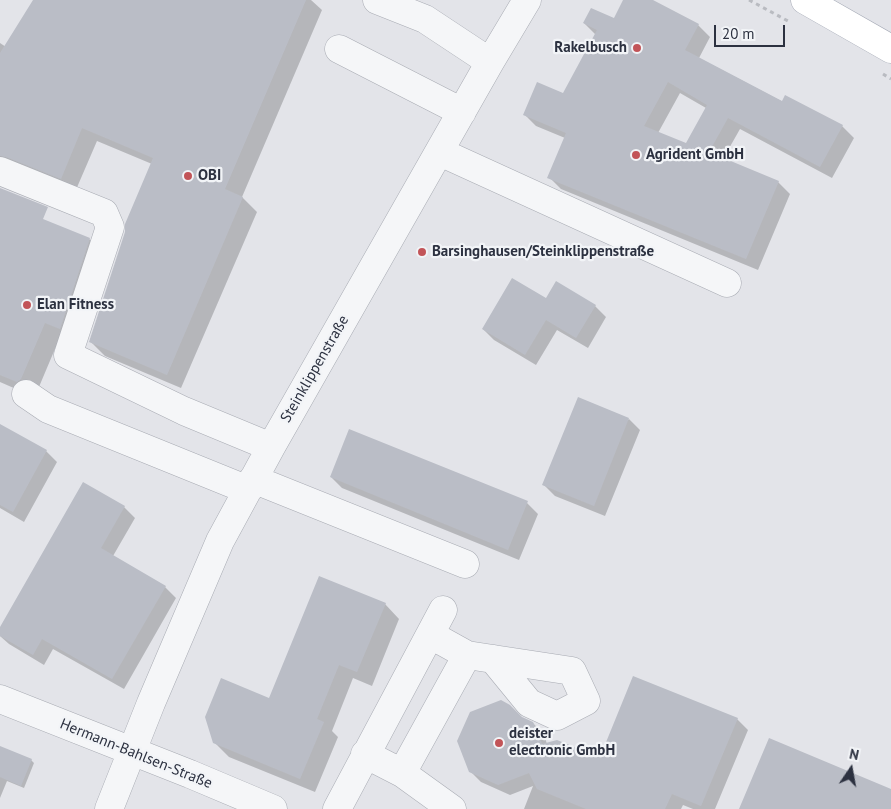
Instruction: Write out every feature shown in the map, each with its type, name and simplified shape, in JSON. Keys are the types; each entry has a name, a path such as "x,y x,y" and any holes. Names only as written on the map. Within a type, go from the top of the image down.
{"main road":[{"path":"805,0 891,49"}],"street":[{"path":"376,0 424,19 490,62"},
{"name":"Steinklippenstraße","path":"109,809 131,752 220,542 250,484 527,0"},
{"path":"339,49 462,112"},
{"path":"440,152 726,283"},
{"path":"0,171 104,213 110,227 68,356 184,411 271,447"},
{"path":"26,394 48,409 465,564"},
{"path":"337,809 443,610"},
{"path":"402,773 480,657 430,635"},
{"name":"Hermann-Bahlsen-Straße","path":"0,699 273,809"},
{"path":"366,754 402,773 452,809"}],"building":[{"name":"OBI","path":"33,0 306,0 225,189 243,197 167,375 89,342 125,232 125,224 153,158 82,128 61,179 0,156 0,53"},
{"path":"623,0 653,0 699,24 685,50 782,101 785,95 843,125 820,167 728,118 709,152 779,181 746,259 547,178 566,133 523,115 537,82 563,93 597,30 583,23 591,8 614,18","holes":["668,82 707,105 686,143 644,126"]},
{"name":"Elan Fitness","path":"0,188 48,207 43,219 90,238 60,329 45,323 21,379 17,382 0,375"},
{"path":"512,278 546,298 556,281 596,305 576,338 546,320 525,355 482,329"},
{"path":"578,397 629,418 594,506 542,485"},
{"path":"0,424 47,450 13,512 0,505"},
{"path":"349,429 528,501 508,550 330,477"},
{"path":"83,482 125,506 101,548 166,586 112,679 42,639 33,655 0,636 0,627"},
{"path":"319,576 386,603 357,672 339,665 317,719 324,722 300,779 213,743 205,717 221,678 269,698"},
{"name":"deister electronic GmbH","path":"633,676 738,718 701,806 672,794 665,809 586,809 537,789 529,773 498,785 469,772 457,741 470,712 501,700 510,705 522,717 533,722 542,744 557,740 600,757"},
{"path":"769,738 891,789 891,809 739,809"},
{"path":"0,746 32,759 21,786 0,777"}],"place":[{"name":"Rakelbusch","path":"637,48"},
{"name":"Agrident GmbH","path":"636,155"},
{"name":"OBI","path":"188,176"},
{"name":"Barsinghausen/Steinklippenstraße","path":"422,252"},
{"name":"Elan Fitness","path":"27,305"},
{"name":"deister electronic GmbH","path":"499,743"}]}
